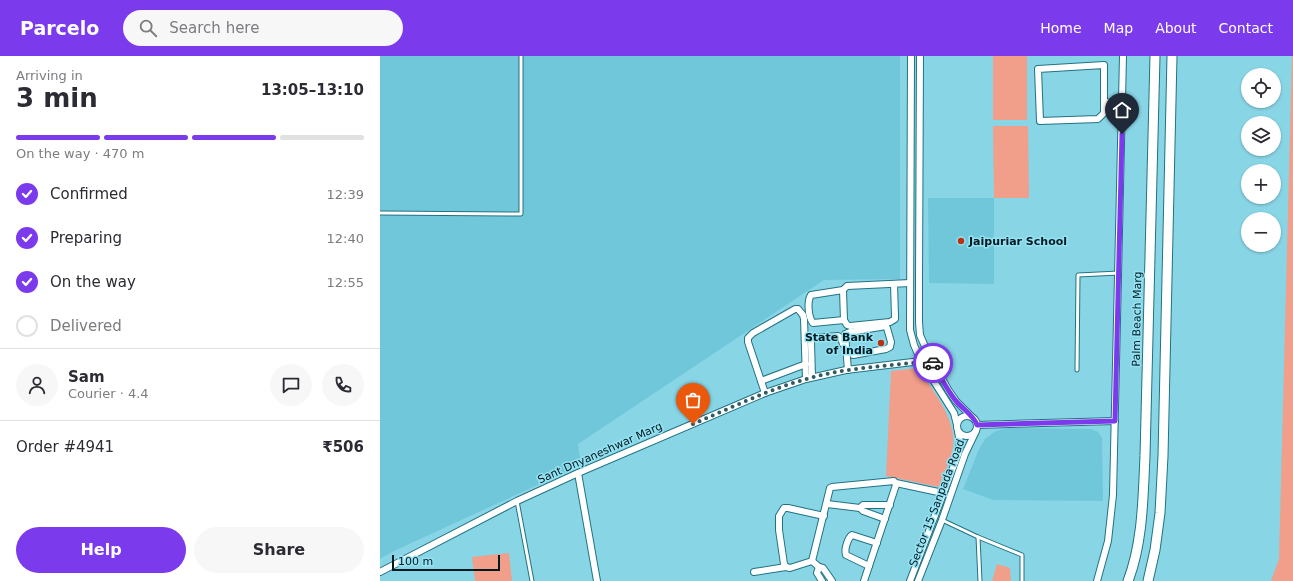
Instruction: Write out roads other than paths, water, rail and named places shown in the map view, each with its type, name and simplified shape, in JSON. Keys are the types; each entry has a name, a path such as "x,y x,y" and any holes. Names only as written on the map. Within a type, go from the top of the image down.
{"main road":[{"name":"Palm Beach Marg","path":"1128,581 1137,547 1142,511 1146,456 1155,56"},
{"path":"1148,581 1160,512 1163,456 1172,56"}],"street":[{"name":"Sector 15 Sanpada Road","path":"910,581 959,452 960,442 954,413 922,362 914,345 910,330 911,56"},
{"path":"920,56 919,322 923,343 930,358 956,401 975,425"},
{"path":"1097,581 1108,541 1113,495 1124,56"},
{"path":"1104,64 1105,102 1104,114 1098,119 1040,121 1038,69 1104,64"},
{"path":"1105,102 1122,104"},
{"path":"844,320 813,323 810,319 808,300 811,295 843,290 847,286 910,283"},
{"path":"843,290 844,320 847,325 850,326 890,322 893,321 895,316 894,284"},
{"path":"765,393 748,338 753,333 798,309 801,311 804,319 806,364 809,378"},
{"path":"847,370 845,334 886,326 891,342 890,347 853,355"},
{"path":"809,378 811,342 812,338 815,337 840,336 842,339 847,370"},
{"name":"Sant Dnyaneshwar Marg","path":"380,572 517,501 578,473 765,393 809,378 847,370 922,362 930,358"},
{"path":"761,381 806,364"},
{"path":"787,371 792,383"},
{"path":"968,416 975,425 974,434 967,436 961,434 958,429 959,420 968,416"},
{"path":"975,425 1115,421"},
{"name":"Sector 15 Sanpada Road","path":"918,581 942,520 975,425"},
{"path":"578,473 597,581"},
{"path":"812,561 830,488 834,486 894,481 943,493"},
{"path":"864,581 890,505 896,482"},
{"path":"827,504 860,508 863,511 885,519"},
{"path":"860,508 863,505 890,505"},
{"path":"786,567 784,564 779,530 779,516 784,508 824,516"},
{"path":"869,566 846,555 845,552 849,538 852,535 877,543"},
{"path":"754,572 786,567 794,568 812,561"},
{"path":"812,561 819,567 823,568 832,581"},
{"path":"819,567 817,573 822,581"}],"lane":[{"path":"380,213 521,214 521,56"},
{"path":"1077,370 1078,275 1119,273"},
{"path":"517,501 532,581"},
{"path":"942,520 1022,555 1022,581"},
{"path":"978,537 980,581"}],"place":[{"name":"Jaipuriar School","path":"961,241"},
{"name":"State Bank of India","path":"881,343"}]}
